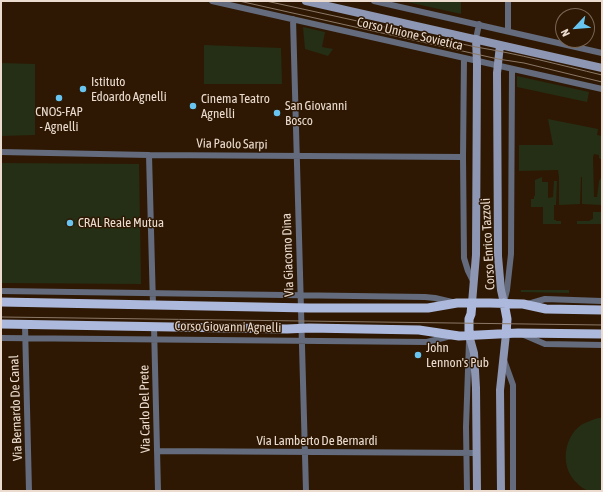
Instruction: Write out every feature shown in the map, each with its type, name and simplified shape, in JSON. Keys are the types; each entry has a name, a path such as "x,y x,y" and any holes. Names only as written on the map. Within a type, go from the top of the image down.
{"main road":[{"name":"Corso Giovanni Agnelli","path":"1,302 301,308 428,308 457,303 504,303"},
{"path":"470,335 469,319 472,303"},
{"path":"506,334 507,319 504,303 546,309 602,310"},
{"name":"Corso Giovanni Agnelli","path":"1,324 419,330 459,336 521,333 602,334"}],"street":[{"name":"Corso Unione Sovietica","path":"212,1 512,70 602,89"},
{"name":"Corso Unione Sovietica","path":"306,1 602,68"},
{"name":"Corso Unione Sovietica","path":"374,1 602,52"},
{"path":"508,1 508,31"},
{"name":"Via Giacomo Dina","path":"293,19 306,491"},
{"name":"Corso Enrico Tazzoli","path":"472,303 476,254 476,39 479,24"},
{"name":"Corso Enrico Tazzoli","path":"500,45 496,80 498,256 501,290 504,303"},
{"name":"Corso Enrico Tazzoli","path":"464,58 464,258 468,271 474,282"},
{"name":"Corso Enrico Tazzoli","path":"504,303 511,254 512,70"},
{"name":"Via Paolo Sarpi","path":"1,152 463,157"},
{"path":"149,154 153,305"},
{"name":"Corso Giovanni Agnelli","path":"1,291 424,297 457,303"},
{"path":"27,292 27,302"},
{"path":"525,305 545,299 602,301"},
{"name":"Via Bernardo De Canal","path":"25,324 30,491"},
{"name":"Via Carlo Del Prete","path":"154,326 158,491"},
{"name":"Corso Giovanni Agnelli","path":"521,333 545,344 602,345"},
{"path":"501,491 500,390 506,334"},
{"name":"Corso Giovanni Agnelli","path":"1,338 427,342 454,335"},
{"path":"470,335 474,353 476,388 477,491"},
{"path":"467,491 467,389 470,335"},
{"path":"504,360 513,386 513,491"},
{"name":"Via Lamberto De Bernardi","path":"157,451 476,453"}],"green space":[{"path":"403,1 461,1 461,14"},
{"path":"303,27 325,32 322,47 333,49 328,56 305,49"},
{"path":"204,45 281,48 282,84 204,84"},
{"path":"1,63 35,64 35,135 1,136"},
{"path":"517,76 589,92 587,102 517,87"},
{"path":"548,119 598,129 597,135 602,136 602,160 599,158 599,155 594,154 594,197 597,197 599,181 602,176 602,205 582,204 582,177 580,204 559,205 558,170 519,171 519,145 553,145"},
{"name":"CRAL Reale Mutua","path":"1,163 139,164 141,284 1,283"},
{"path":"542,177 542,182 548,182 548,198 553,197 554,181 557,181 554,220 561,221 561,224 543,224 543,207 531,207 531,199 534,199 535,196 535,180"},
{"path":"602,206 602,224 577,224 577,221 590,221 593,219 593,212 601,212"},
{"path":"521,290 569,290 569,293 521,292"},
{"path":"598,418 602,418 602,491 593,491 582,488 572,477 566,461 566,453 570,437 575,431 581,425"}],"tram line":[{"path":"239,1 498,59 524,63 602,82"},
{"path":"266,1 476,47 524,56 602,75"},
{"path":"1,317 602,325"}],"place":[{"name":"Istituto Edoardo Agnelli","path":"83,89"},
{"name":"CNOS-FAP - Agnelli","path":"59,98"},
{"name":"Cinema Teatro Agnelli","path":"193,106"},
{"name":"San Giovanni Bosco","path":"277,113"},
{"name":"CRAL Reale Mutua","path":"70,223"},
{"name":"John Lennon's Pub","path":"418,355"}]}
